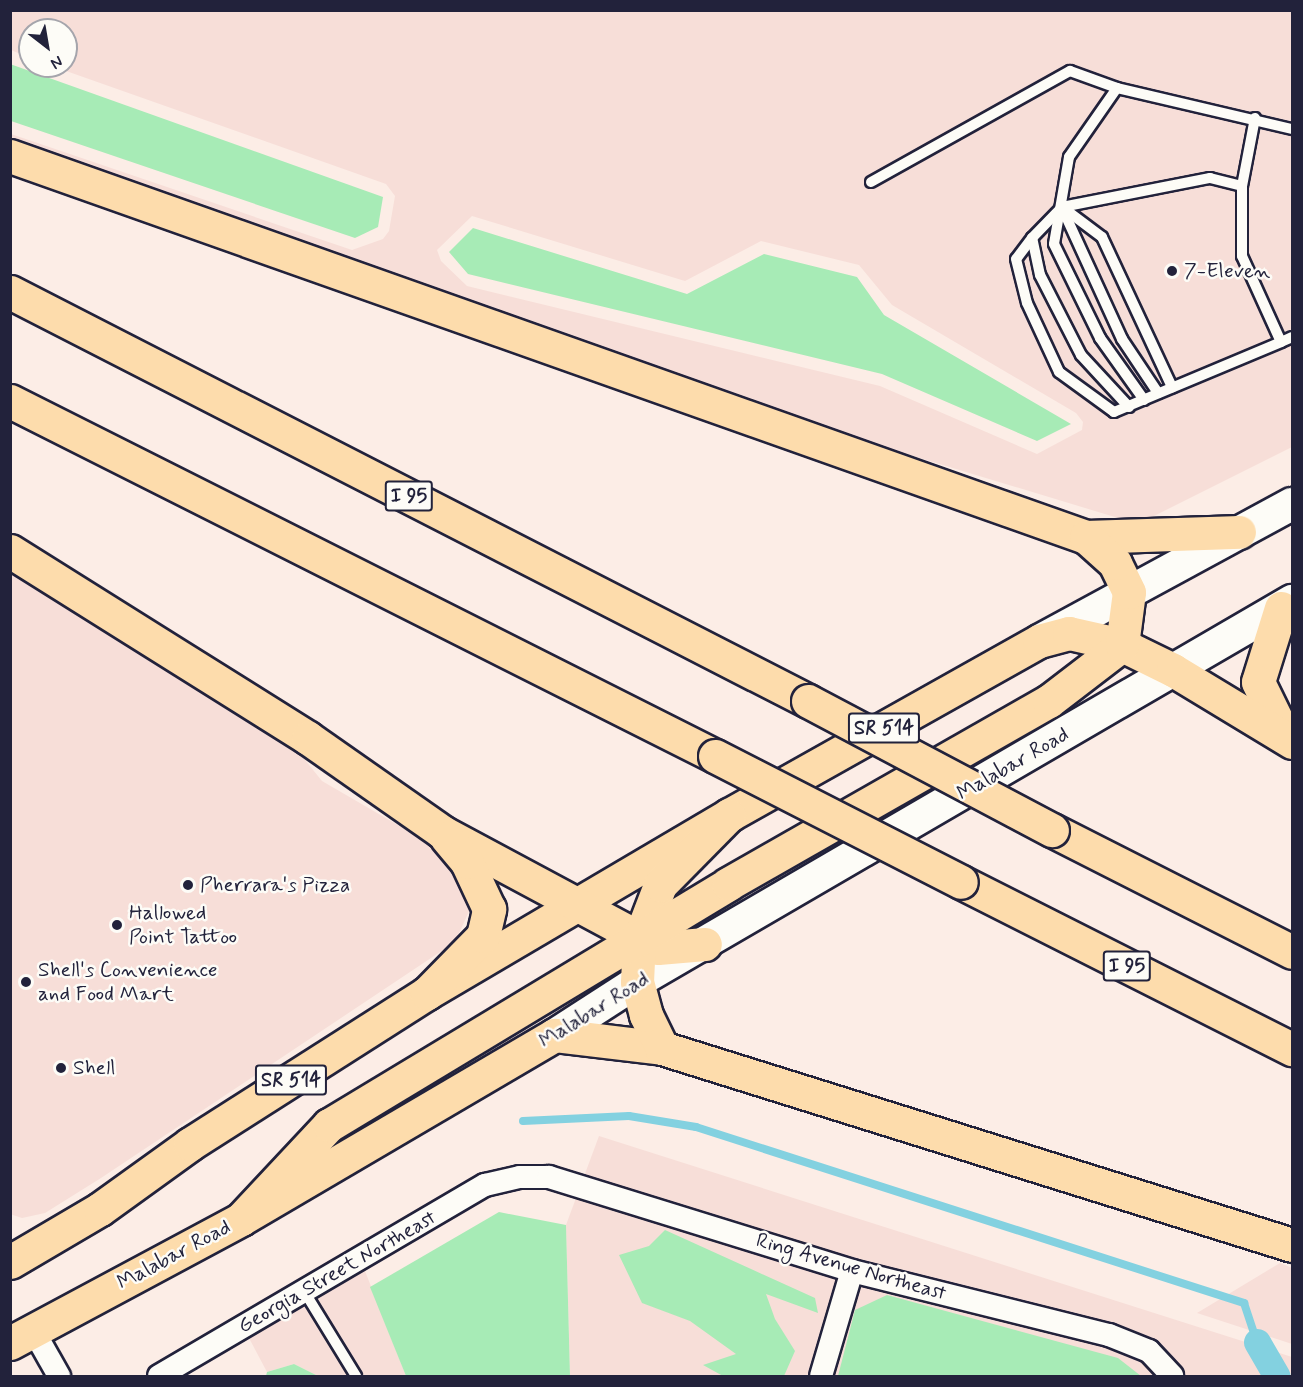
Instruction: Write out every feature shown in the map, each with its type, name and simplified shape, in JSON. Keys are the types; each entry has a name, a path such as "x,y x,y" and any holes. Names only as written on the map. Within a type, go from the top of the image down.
{"main road":[{"path":"10,156 1086,537 1239,532"},
{"name":"I 95","path":"10,292 808,700 1052,830 1293,952"},
{"name":"I 95","path":"10,402 1293,1049"},
{"name":"SR 514","path":"10,1262 100,1209 190,1144 427,993 576,904 729,815 1039,641 1293,504"},
{"path":"242,1219 329,1125 639,940 728,884 1049,701 1122,645 1129,591 1115,563 1086,537"},
{"path":"10,551 308,738 442,832 639,940 658,948 705,944"},
{"path":"1287,605 1258,682 1289,739"},
{"name":"Malabar Road","path":"22,1336 242,1219 555,1035 637,982 1287,605"},
{"path":"1039,641 1069,633 1122,645 1173,670 1289,739"},
{"path":"662,1048 646,1015 637,982 639,940 660,885 729,815"},
{"path":"427,993 483,936 489,909 467,862 442,832"},
{"path":"555,1035 662,1048 1293,1245"}],"street":[{"name":"Ring Avenue Northeast","path":"520,1177 549,1177 852,1271 1109,1335 1149,1351 1172,1377"},
{"name":"Georgia Street Northeast","path":"159,1377 485,1185 520,1177"},
{"path":"821,1377 852,1271"},
{"path":"22,1336 59,1377"}],"lane":[{"path":"871,182 1070,71 1117,88 1255,118 1293,129"},
{"path":"1117,88 1070,157 1054,244 1100,338 1144,400"},
{"path":"1255,118 1242,186 1242,256 1281,342"},
{"path":"1242,186 1210,178 1062,207 1032,238 1016,259 1027,303 1059,372 1114,412 1293,337"},
{"path":"1062,207 1102,237 1172,387"},
{"path":"1062,207 1122,339 1158,393"},
{"path":"1032,238 1040,276 1081,355 1129,407"},
{"path":"304,1291 356,1377"}],"shaded area":[{"path":"11,11 1292,11 1292,447 1144,521 1128,521 814,426 11,141 11,134 352,250 383,239 389,231 395,196 386,184 78,75 78,18 18,18 18,53 11,50","holes":["472,216 685,281 761,241 859,265 892,305 1076,413 1083,422 1082,430 1037,454 880,386 467,286 441,261 437,250"]},
{"path":"10,571 293,745 322,781 427,842 466,885 471,907 455,942 101,1178 45,1213 22,1218 10,1214"},
{"path":"599,1136 1292,1357 1292,1376 570,1376 566,1225"},
{"path":"1280,1263 1292,1268 1292,1344 1197,1313"},
{"path":"365,1271 406,1376 318,1376 294,1364 267,1372 249,1338"}],"green space":[{"path":"10,64 18,67 18,78 49,78 383,197 378,227 355,238 11,121"},
{"path":"473,228 687,294 764,254 857,277 884,315 1071,424 1037,441 882,374 468,274 449,252"},
{"path":"499,1212 566,1225 570,1376 406,1376 370,1287"},
{"path":"665,1230 815,1298 818,1313 766,1294 775,1319 795,1351 784,1376 723,1376 703,1365 736,1354 690,1321 642,1303 619,1255 649,1246"},
{"path":"887,1295 1118,1358 1141,1376 838,1376 855,1310"},
{"path":"294,1364 318,1376 266,1376 267,1372"}],"waterway":[{"path":"523,1121 629,1116 696,1127 1244,1303 1257,1342"},
{"path":"1257,1342 1277,1376"}],"place":[{"name":"7-Eleven","path":"1172,271"},
{"name":"Pherrara's Pizza","path":"188,885"},
{"name":"Hallowed Point Tattoo","path":"117,925"},
{"name":"Shell's Convenience and Food Mart","path":"26,982"},
{"name":"Shell","path":"61,1068"}]}
